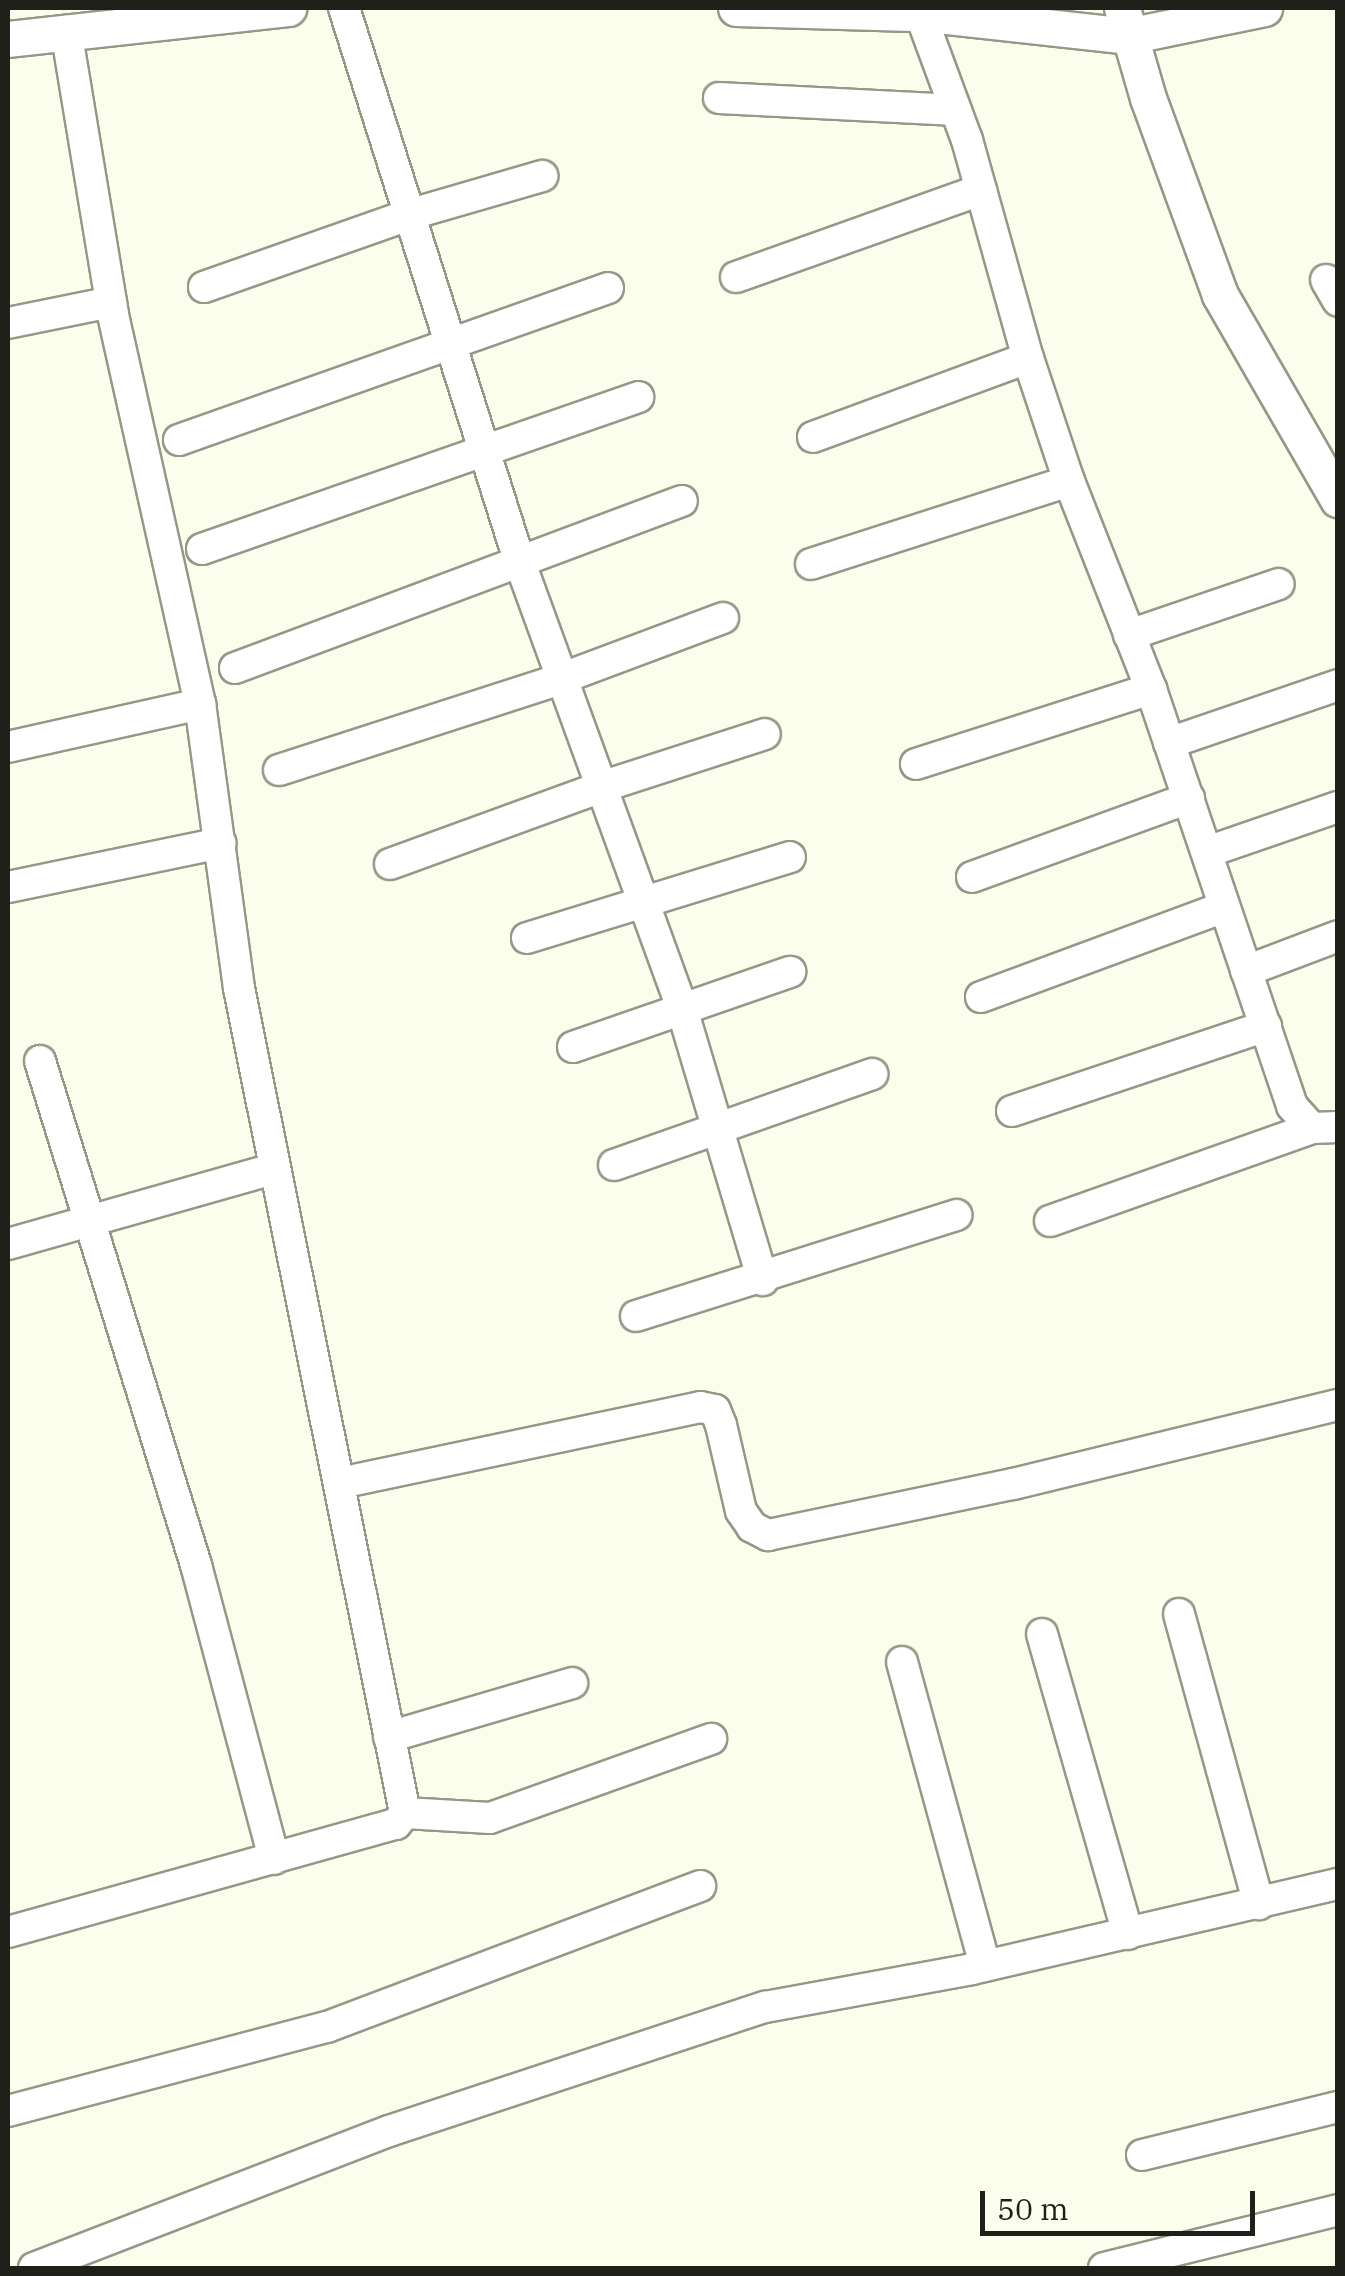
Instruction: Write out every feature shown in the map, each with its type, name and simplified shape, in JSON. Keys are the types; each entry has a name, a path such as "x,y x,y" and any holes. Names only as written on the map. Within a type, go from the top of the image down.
{"street":[{"path":"8,39 288,8"},
{"path":"344,8 518,560 682,1008 763,1280"},
{"path":"736,8 1125,22 1264,8"},
{"path":"920,13 956,110 1028,358 1069,481 1189,798 1292,1106 1325,1128"},
{"path":"1125,22 1220,294 1338,498"},
{"path":"8,1932 396,1824 405,1812 238,988 200,704 111,302 66,31"},
{"path":"719,98 956,110"},
{"path":"204,286 408,215 542,176"},
{"path":"736,277 981,190"},
{"path":"180,440 608,288"},
{"path":"8,323 111,302"},
{"path":"813,437 1028,358"},
{"path":"202,548 638,397"},
{"path":"811,564 1069,481"},
{"path":"235,668 682,500"},
{"path":"1129,635 1279,584"},
{"path":"280,770 560,679 723,618"},
{"path":"1169,743 1338,686"},
{"path":"916,764 1150,689"},
{"path":"8,747 200,704"},
{"path":"390,864 601,787 766,734"},
{"path":"972,877 1189,798"},
{"path":"1207,852 1338,806"},
{"path":"8,887 220,842"},
{"path":"528,938 790,856"},
{"path":"981,996 1224,908"},
{"path":"1246,971 1338,936"},
{"path":"573,1048 790,972"},
{"path":"1012,1112 1266,1026"},
{"path":"40,1061 196,1565 274,1859"},
{"path":"614,1165 872,1074"},
{"path":"1050,1222 1325,1128"},
{"path":"8,1244 273,1169"},
{"path":"636,1316 763,1280 956,1215"},
{"path":"340,1484 700,1407 715,1410 721,1425 741,1511 752,1527 768,1535 1013,1484 1338,1405"},
{"path":"1179,1614 1258,1904"},
{"path":"1042,1634 1128,1934"},
{"path":"902,1662 985,1966"},
{"path":"389,1736 572,1683"},
{"path":"405,1812 490,1818 711,1739"},
{"path":"34,2268 389,2130 607,2062 765,2007 985,1966 1338,1884"},
{"path":"8,2111 327,2027 700,1886"},
{"path":"1142,2155 1338,2107"},
{"path":"1104,2268 1338,2210"}]}
